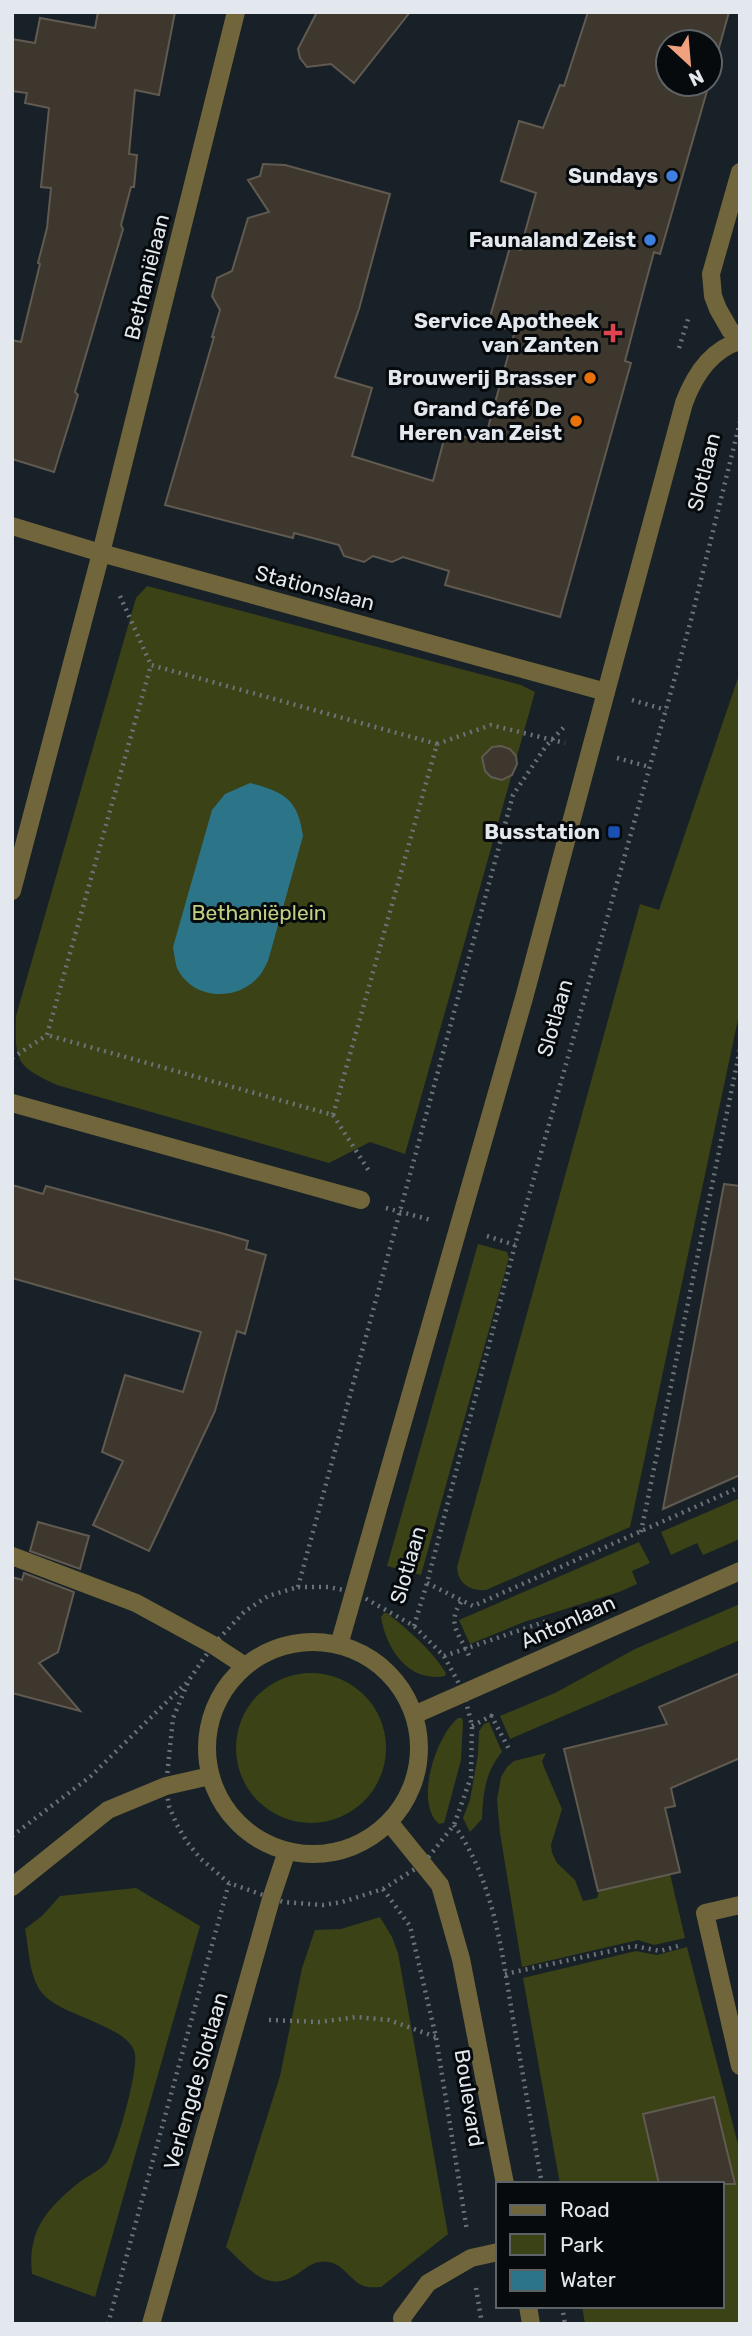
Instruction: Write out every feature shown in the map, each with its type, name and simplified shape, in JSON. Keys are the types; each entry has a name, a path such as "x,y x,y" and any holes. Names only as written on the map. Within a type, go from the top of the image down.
{"street":[{"name":"Bethaniëlaan","path":"101,553 236,12"},
{"name":"Slotlaan","path":"339,1645 521,1010 687,394 706,363 718,352 740,340 730,330 718,309 713,296 711,274 740,172"},
{"name":"Stationslaan","path":"12,526 606,692"},
{"path":"12,891 101,553"},
{"path":"12,1102 361,1200"},
{"path":"12,1556 136,1603 213,1645 245,1666"},
{"name":"Antonlaan","path":"414,1715 740,1571"},
{"path":"315,1641 339,1645 356,1650 386,1670 407,1698 414,1715 419,1753 417,1772 411,1790 389,1822 368,1839 324,1854 287,1851 257,1839 244,1830 223,1805 210,1776 206,1756 211,1716 231,1680 245,1666 266,1653 290,1644 315,1641"},
{"path":"12,1887 108,1810 166,1786 210,1776"},
{"name":"Boulevard","path":"389,1822 440,1885 461,1959 505,2182"},
{"name":"Verlengde Slotlaan","path":"151,2324 271,1899 287,1851"},
{"path":"740,1905 705,1913 740,2066"},
{"path":"403,2324 402,2318 428,2283 471,2258 496,2252"}],"path":[{"name":"Slotlaan","path":"414,1626 515,1245 686,636 740,422"},
{"path":"12,1058 47,1035 151,665 101,553"},
{"path":"151,665 437,744 491,725"},
{"path":"166,1786 173,1718 189,1681 213,1645 244,1612 268,1596 298,1587 513,794 546,746 569,723"},
{"path":"333,1115 437,744"},
{"path":"47,1035 333,1115 369,1171"},
{"path":"641,1532 740,1049"},
{"path":"427,1583 473,1606 740,1487"},
{"path":"12,1836 91,1776 189,1681"},
{"name":"Verlengde Slotlaan","path":"108,2324 229,1884 201,1859 187,1842 173,1815 166,1786"},
{"path":"454,1825 469,1846 488,1892 542,2182"},
{"name":"Boulevard","path":"300,1904 342,1902 383,1889 410,1926 436,2037 482,2324"},
{"path":"505,1974 634,1946 660,1951 710,1937"},
{"path":"269,2020 320,2022 356,2017 389,2020 436,2037"}],"green space":[{"name":"Bethaniëplein","path":"147,586 521,685 535,692 405,1154 370,1142 329,1163 57,1085 33,1073 20,1060 16,1043 16,1016 136,598"},
{"path":"740,672 740,1010 630,1527 486,1590 475,1589 462,1582 457,1567 640,904 659,910"},
{"path":"478,1244 507,1252 509,1258 421,1575 387,1566"},
{"path":"740,1498 740,1539 703,1555 697,1543 671,1555 661,1532"},
{"path":"639,1542 650,1563 632,1571 637,1584 524,1622 470,1644 459,1620"},
{"path":"740,1604 740,1640 510,1739 500,1716 557,1692 635,1649"},
{"path":"384,1613 427,1648 446,1673 445,1676 421,1674 401,1661 388,1641 381,1617"},
{"path":"311,1673 340,1679 364,1695 380,1719 386,1748 380,1777 364,1801 340,1817 311,1823 282,1817 258,1801 242,1777 236,1748 242,1719 258,1695 282,1679"},
{"path":"458,1718 462,1718 463,1722 461,1760 444,1823 439,1824 428,1801 428,1786 442,1739"},
{"path":"489,1722 502,1752 492,1767 486,1784 482,1819 470,1832 463,1818 470,1800 479,1731"},
{"path":"546,1753 542,1761 562,1809 551,1845 552,1853 557,1863 575,1880 583,1901 597,1898 599,1891 670,1874 685,1938 654,1945 638,1940 522,1967 497,1800 501,1777 507,1767 514,1761"},
{"path":"136,1888 200,1926 95,2297 32,2274 33,2245 42,2221 50,2210 69,2191 107,2162 126,2110 135,2054 130,2044 121,2036 66,2010 44,1995 32,1973 25,1929 42,1916 60,1896"},
{"path":"380,1917 398,1953 448,2234 381,2287 364,2286 339,2266 325,2262 312,2264 291,2278 270,2281 253,2272 226,2247 280,2076 302,1968 315,1930 341,1929"},
{"path":"687,1947 740,2152 740,2324 585,2324 582,2308 724,2308 724,2182 560,2182 523,1978 636,1951 657,1955"}],"water":[{"path":"250,783 280,794 293,805 303,836 268,961 262,972 251,984 240,990 217,994 205,992 184,979 177,968 173,947 212,810 225,794"}],"building":[{"path":"98,12 175,12 159,95 135,90 129,154 137,155 134,187 131,187 121,225 123,229 54,472 12,459 12,340 21,342 40,264 38,263 47,228 51,188 41,187 49,108 25,103 27,93 12,91 12,39 35,43 40,18 95,28"},
{"path":"317,12 410,12 354,83 331,64 307,67 300,58 298,49"},
{"path":"588,12 729,12 724,30 654,28 654,98 705,98 660,254 654,252 625,361 631,363 560,617 445,585 449,571 403,557 392,562 373,556 364,562 344,556 339,545 294,533 293,538 165,505 214,337 220,310 212,296 217,278 232,271 248,218 269,212 248,180 260,176 263,164 285,165 390,194 359,309 335,377 372,388 352,456 433,481 446,432 484,442 515,331 488,324 510,247 520,250 536,193 501,181 519,121 543,128 560,85 564,86"},
{"path":"492,747 510,749 516,756 517,764 512,775 502,780 491,777 485,771 482,757"},
{"path":"724,1184 740,1186 740,1475 663,1509"},
{"path":"12,1185 43,1194 46,1186 221,1233 248,1241 246,1249 266,1255 245,1334 237,1331 215,1411 149,1551 93,1525 123,1461 102,1452 125,1375 183,1392 201,1332 12,1278"},
{"path":"38,1522 89,1536 80,1569 30,1551"},
{"path":"24,1573 74,1592 58,1652 39,1663 80,1711 12,1693 12,1577 22,1580"},
{"path":"740,1673 740,1758 671,1788 675,1806 665,1808 680,1872 598,1891 564,1749 667,1724 659,1707"},
{"path":"714,2097 735,2184 659,2182 643,2114"}],"place":[{"name":"Sundays","path":"672,176"},
{"name":"Faunaland Zeist","path":"650,240"},
{"name":"Service Apotheek van Zanten","path":"613,333"},
{"name":"Brouwerij Brasser","path":"590,378"},
{"name":"Grand Café De Heren van Zeist","path":"576,421"},
{"name":"Busstation","path":"614,832"}]}
